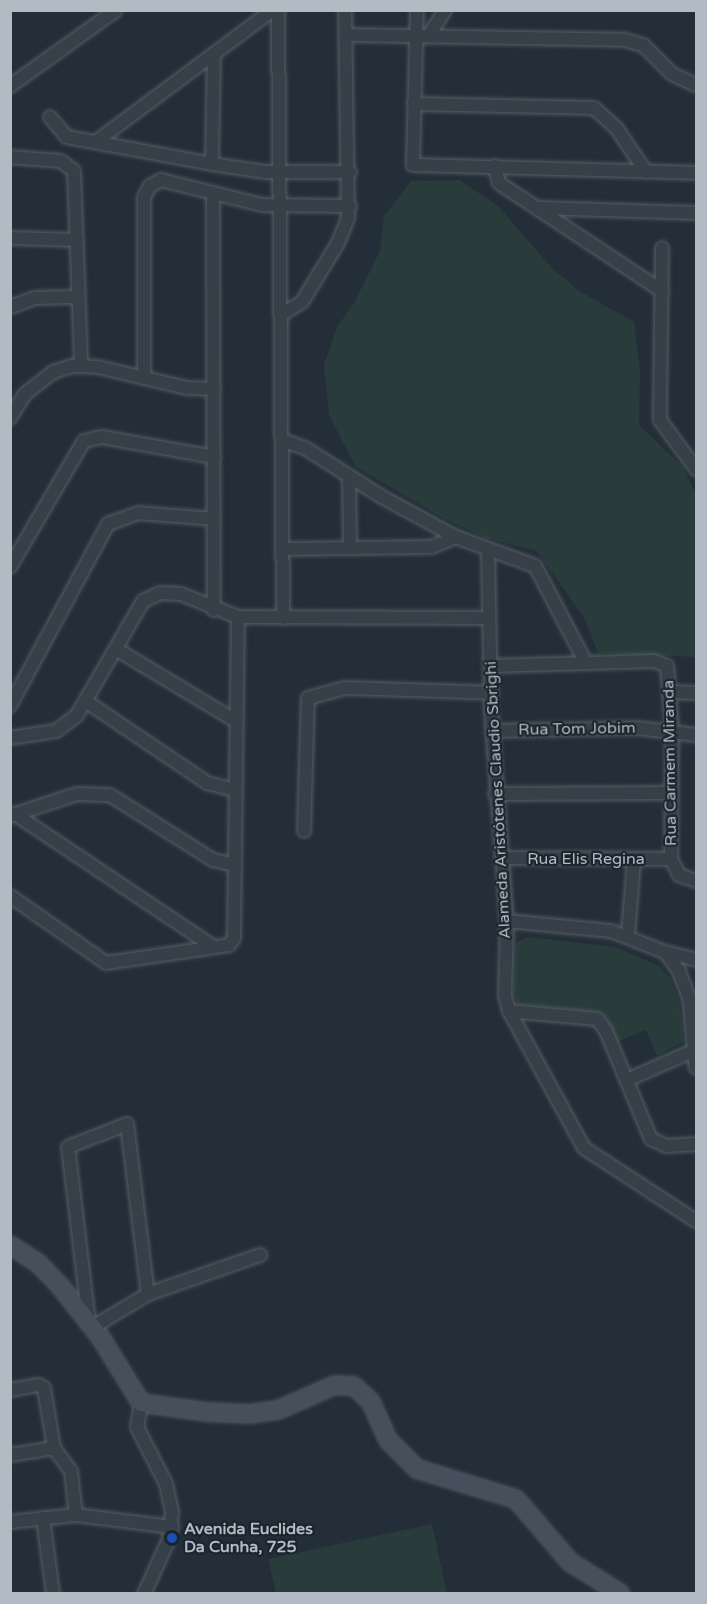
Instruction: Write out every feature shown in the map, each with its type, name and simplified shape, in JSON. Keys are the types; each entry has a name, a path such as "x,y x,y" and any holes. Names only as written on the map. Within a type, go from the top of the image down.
{"main road":[{"path":"10,1245 38,1263 91,1325 141,1402 207,1413 249,1414 278,1410 335,1384 354,1386 371,1402 388,1440 417,1469 516,1499 570,1562 621,1593"}],"street":[{"path":"10,86 116,10"},
{"path":"97,141 273,10"},
{"path":"278,10 283,618"},
{"path":"281,315 302,302 338,243 350,206 345,10"},
{"path":"417,10 424,35 414,104 413,165 696,173"},
{"path":"424,35 445,10"},
{"path":"346,35 625,40 643,45 672,74 696,85"},
{"path":"212,164 214,54"},
{"path":"414,104 594,108 617,129 646,172"},
{"path":"50,117 67,137 212,164 280,172 350,172"},
{"path":"10,158 61,162 72,168 77,188 76,297 81,366"},
{"path":"495,166 499,183 662,291"},
{"path":"144,378 144,197 150,186 160,180 280,206 350,206"},
{"path":"213,193 214,610"},
{"path":"537,208 696,213"},
{"path":"10,238 76,240"},
{"path":"662,248 660,420 696,469"},
{"path":"10,307 35,298 76,297"},
{"path":"10,418 25,394 53,372 81,366 214,389"},
{"path":"10,567 78,447 88,439 102,437 214,458"},
{"path":"282,440 305,448 456,537 536,566 586,663 491,666"},
{"path":"349,476 350,548"},
{"path":"10,706 108,524 138,513 214,519"},
{"path":"283,549 432,547 456,537"},
{"name":"Alameda Aristótenes Claudio Sbrighi","path":"488,549 492,730 495,794 507,921 505,996 509,1011 584,1148 696,1221"},
{"path":"10,738 56,731 71,721 87,702 142,601 154,594 181,594 214,610 238,617 489,618"},
{"path":"10,896 32,915 106,963 229,945 234,938 238,617"},
{"path":"116,649 236,721"},
{"name":"Rua Carmem Miranda","path":"586,663 654,661 667,666 672,730 671,859 679,875 696,880"},
{"path":"304,831 308,698 345,688 492,693"},
{"path":"670,692 696,693"},
{"path":"87,702 207,783 235,790"},
{"name":"Rua Tom Jobim","path":"492,730 672,730 696,735"},
{"path":"495,794 672,793"},
{"path":"13,815 77,794 110,795 213,860 234,865"},
{"path":"13,815 212,946"},
{"name":"Rua Elis Regina","path":"502,858 671,859"},
{"path":"628,935 634,860"},
{"path":"507,921 628,935 665,952 696,960"},
{"path":"665,952 678,969 689,997 696,1068"},
{"path":"509,1011 597,1019 627,1080 651,1139 667,1146 696,1144"},
{"path":"627,1080 693,1051"},
{"path":"148,1294 127,1124 68,1147 91,1325 148,1294 260,1255"},
{"path":"10,1390 41,1386 54,1448 71,1471 76,1515"},
{"path":"141,1402 137,1427 166,1484 172,1527 144,1593"},
{"path":"10,1455 54,1448"},
{"path":"10,1522 76,1515 172,1527"},
{"path":"43,1518 53,1593"}],"green space":[{"path":"460,180 498,206 553,269 579,291 634,322 640,371 639,425 682,466 696,494 696,657 598,653 584,617 536,551 485,538 443,518 355,466 329,415 324,365 337,327 354,303 380,251 384,216 411,181"},
{"path":"528,937 616,947 659,966 670,978 679,1001 684,1041 657,1056 646,1030 617,1042 606,1018 598,1012 517,1004 513,990 515,943"},
{"path":"432,1524 447,1593 276,1593 268,1559"}],"place":[{"name":"Avenida Euclides Da Cunha, 725","path":"172,1538"}]}
